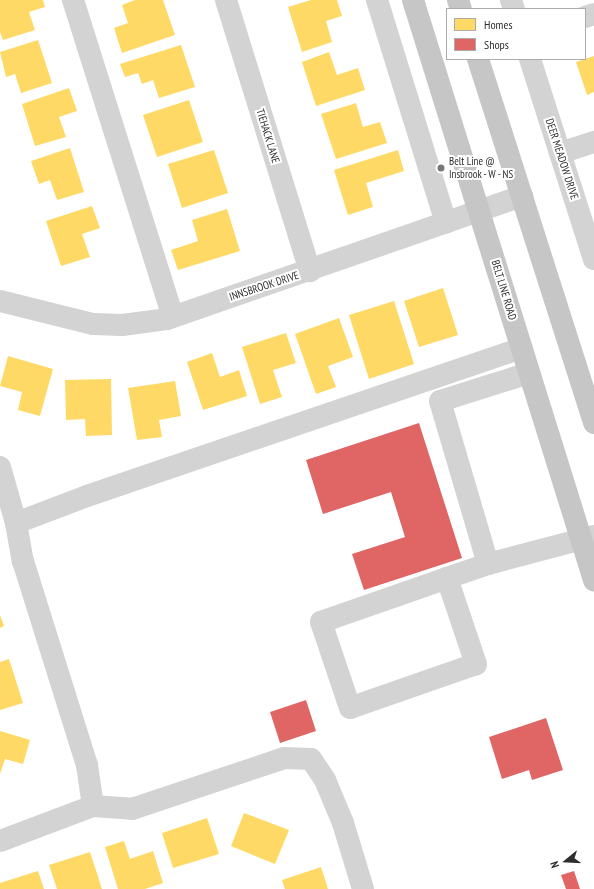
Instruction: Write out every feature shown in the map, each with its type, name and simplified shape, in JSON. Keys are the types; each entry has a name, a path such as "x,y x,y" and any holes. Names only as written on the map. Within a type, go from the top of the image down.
{"main road":[{"name":"BELT LINE ROAD","path":"413,0 480,210 529,373 588,539 594,580"},
{"path":"478,60 594,423"}],"street":[{"path":"73,0 173,316"},
{"name":"TIEHACK LANE","path":"226,0 310,271"},
{"path":"377,0 446,223"},
{"name":"DEER MEADOW DRIVE","path":"530,60 594,259"},
{"path":"560,153 594,142"},
{"name":"INNSBROOK DRIVE","path":"0,301 93,324 122,325 173,316 310,271 522,196"},
{"path":"16,523 86,496 521,348"},
{"path":"488,564 440,401 529,373"},
{"path":"0,467 16,523 23,561 87,766 93,806"},
{"path":"447,578 476,664 350,708 321,622 447,578 488,564 588,539"},
{"path":"0,841 93,806 132,809 284,758 311,759 325,780 343,823 363,889"}],"building: Homes":[{"path":"0,0 43,0 45,7 29,12 35,30 3,40 0,32"},
{"path":"135,0 163,0 175,35 122,53 114,28 128,23 122,5"},
{"path":"311,0 337,0 342,16 326,21 332,42 302,52 288,7"},
{"path":"38,40 52,83 21,93 15,74 6,77 0,52"},
{"path":"181,45 195,87 159,98 153,80 142,84 138,73 125,77 120,64"},
{"path":"329,52 337,75 358,68 365,90 316,106 302,62"},
{"path":"594,56 594,92 587,95 576,62 586,60"},
{"path":"69,88 77,111 59,117 66,137 35,146 22,104"},
{"path":"189,100 203,142 157,157 143,115"},
{"path":"356,103 363,127 380,122 387,143 336,159 321,114"},
{"path":"70,148 84,192 57,200 50,180 39,184 31,161"},
{"path":"214,150 228,193 182,208 168,164"},
{"path":"398,150 404,171 366,183 373,207 348,215 334,170"},
{"path":"92,206 100,228 82,234 90,257 61,266 46,221"},
{"path":"227,209 240,251 178,270 171,250 198,241 192,220"},
{"path":"443,288 458,335 419,347 404,301"},
{"path":"394,301 414,364 369,379 349,315"},
{"path":"339,318 353,357 328,366 336,387 316,394 295,334"},
{"path":"286,333 296,363 273,370 282,397 260,404 242,347"},
{"path":"212,353 220,377 239,370 247,396 203,410 187,362"},
{"path":"8,356 53,369 40,416 18,410 22,392 0,386"},
{"path":"111,379 112,435 86,436 85,419 66,420 65,380"},
{"path":"175,381 181,416 159,420 162,437 137,440 128,388"},
{"path":"0,615 4,626 0,628"},
{"path":"9,659 23,703 0,710 0,662"},
{"path":"0,731 30,740 23,764 5,759 0,774"},
{"path":"244,813 289,830 275,864 231,846"},
{"path":"207,818 219,854 173,868 162,833"},
{"path":"124,841 130,859 153,851 163,883 145,889 118,889 105,847"},
{"path":"90,852 102,889 57,889 49,865"},
{"path":"321,867 328,889 285,889 282,880"},
{"path":"38,871 44,889 0,889 0,883"}],"building: Shops":[{"path":"419,423 462,558 364,590 352,554 405,537 391,492 323,514 306,460"},
{"path":"306,700 316,731 280,743 270,712"},
{"path":"546,718 563,770 532,780 529,770 502,779 489,737"},
{"path":"574,871 580,889 566,889 561,875"}],"place":[{"name":"Belt Line @ Insbrook - W - NS","path":"441,168"}]}
